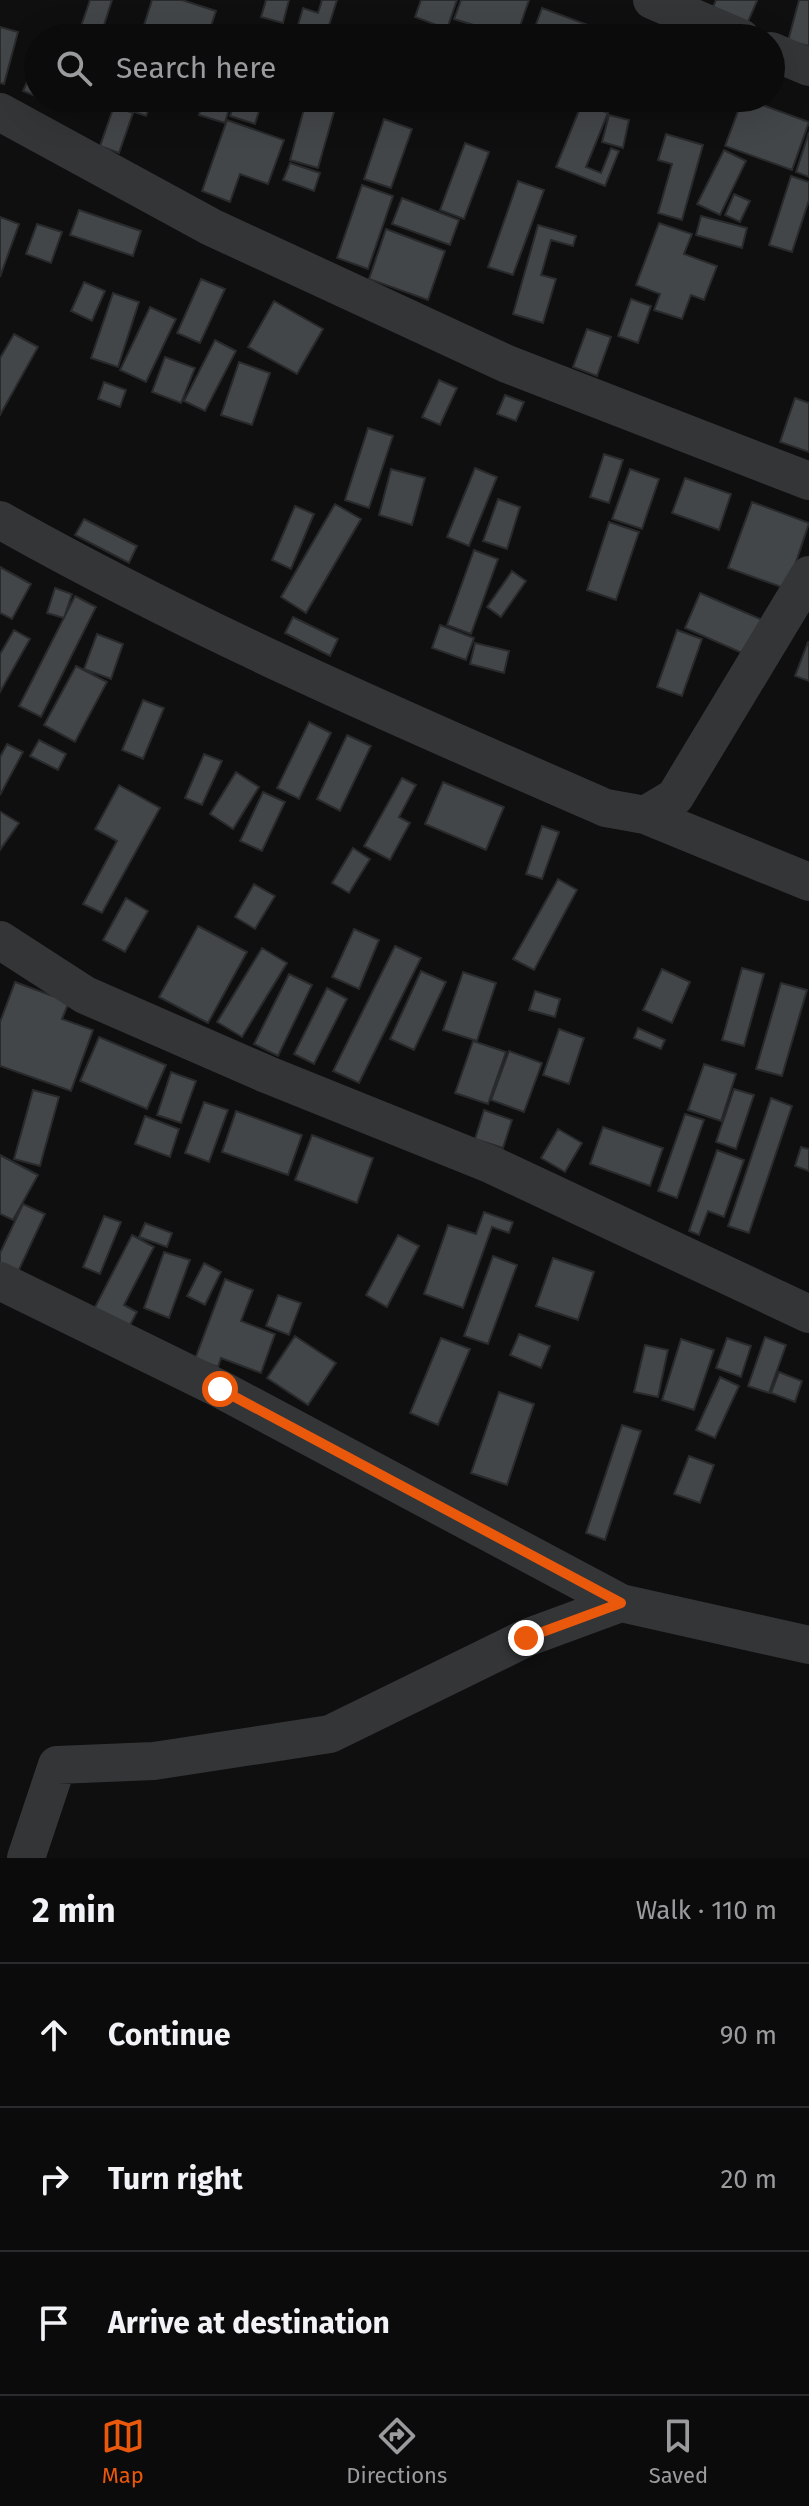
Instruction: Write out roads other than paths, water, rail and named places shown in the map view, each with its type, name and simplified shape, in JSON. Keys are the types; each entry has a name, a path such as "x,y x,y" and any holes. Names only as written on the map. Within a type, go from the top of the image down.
{"street":[{"path":"652,0 708,24"},
{"path":"785,57 809,67"},
{"path":"0,112 211,227 493,357 809,481"},
{"path":"0,520 94,573 378,710 606,808 645,815 809,882"},
{"path":"645,815 675,797 809,575"},
{"path":"0,940 85,995 266,1074 492,1165 809,1314"},
{"path":"0,1281 220,1389 621,1603 809,1645"},
{"path":"26,1858 57,1765 154,1761 330,1734 526,1638 621,1603"}]}
